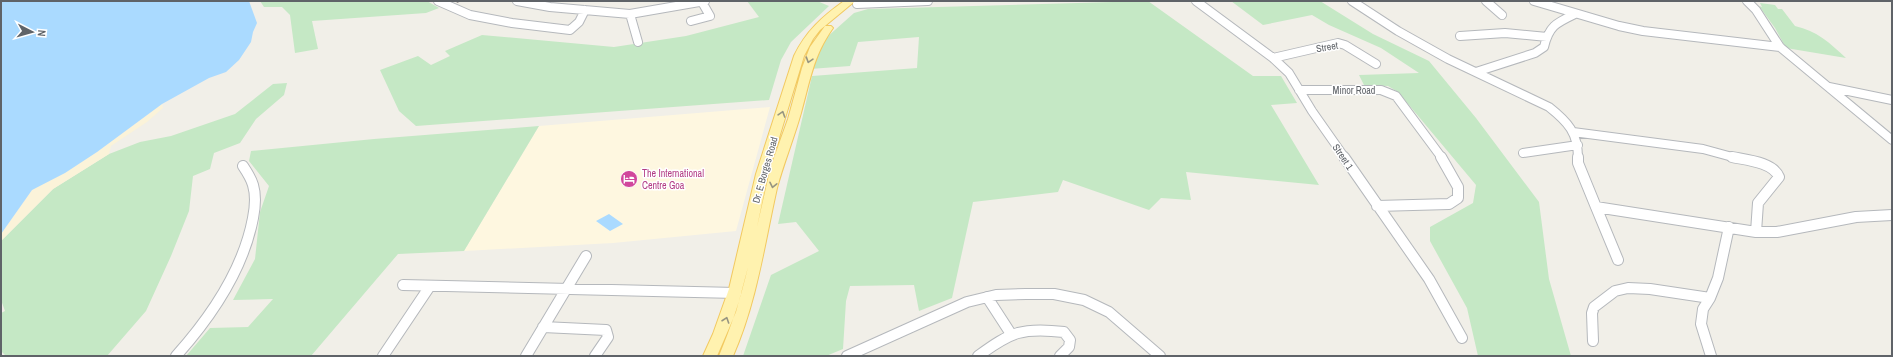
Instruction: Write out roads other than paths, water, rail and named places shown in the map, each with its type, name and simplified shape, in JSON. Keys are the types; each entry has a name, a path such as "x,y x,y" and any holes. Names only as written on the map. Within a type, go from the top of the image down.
{"main road":[{"name":"Dr. E Borges Road","path":"710,356 721,336 736,293 763,172 784,110 798,57 808,38 829,16 856,2"},
{"name":"Dr. E Borges Road","path":"726,356 735,337 750,293 777,166 796,113 810,58 818,39 856,2"}],"street":[{"path":"439,1 470,15 512,23 570,30 579,22 585,10"},
{"path":"517,1 630,14 703,1 710,16 691,22"},
{"path":"856,2 928,1"},
{"name":"Street 1","path":"1196,1 1273,58 1289,73 1377,206 1429,279 1462,338"},
{"path":"1352,1 1398,31 1448,59 1549,107 1563,118 1573,132 1578,145 1578,163 1618,260"},
{"path":"1486,1 1494,10 1502,15"},
{"path":"1535,1 1575,14 1643,31 1780,47"},
{"path":"1747,1 1756,10 1780,47 1826,87 1892,140"},
{"path":"630,14 638,42"},
{"path":"1476,72 1536,53 1544,48 1548,31 1553,25 1575,14"},
{"path":"1460,36 1505,33 1547,37"},
{"name":"Street","path":"1273,58 1338,43 1345,45 1376,64"},
{"path":"1826,87 1892,100"},
{"name":"Minor Road","path":"1299,90 1381,90 1396,96 1433,144 1458,187 1458,198 1449,204 1377,206"},
{"path":"1573,132 1703,150 1770,167 1777,172 1779,177 1758,203 1756,232"},
{"path":"1523,153 1578,145"},
{"path":"176,356 192,340 227,289 244,251 253,221 254,187 243,166"},
{"path":"1596,207 1756,232 1777,232 1856,217 1892,215"},
{"path":"1710,356 1701,324 1703,308 1710,298 1718,278 1729,227"},
{"path":"526,356 586,256"},
{"path":"403,285 736,293"},
{"path":"383,356 430,286"},
{"path":"1593,341 1592,313 1594,307 1615,291 1628,288 1650,289 1710,298"},
{"path":"851,355 967,302 996,295 1054,294 1084,300 1108,312 1160,356"},
{"path":"987,297 1011,334"},
{"path":"543,327 606,330 608,337 595,356"},
{"path":"978,356 1011,334 1022,332 1064,332 1070,340 1069,346 1060,356"}],"water":[{"path":"1,1 249,1 257,23 251,42 239,60 226,72 209,78 162,104 97,152 65,173 32,190 1,234"},
{"path":"609,214 623,224 610,231 596,221"}],"place":[{"name":"The International Centre Goa","path":"629,179"}]}
